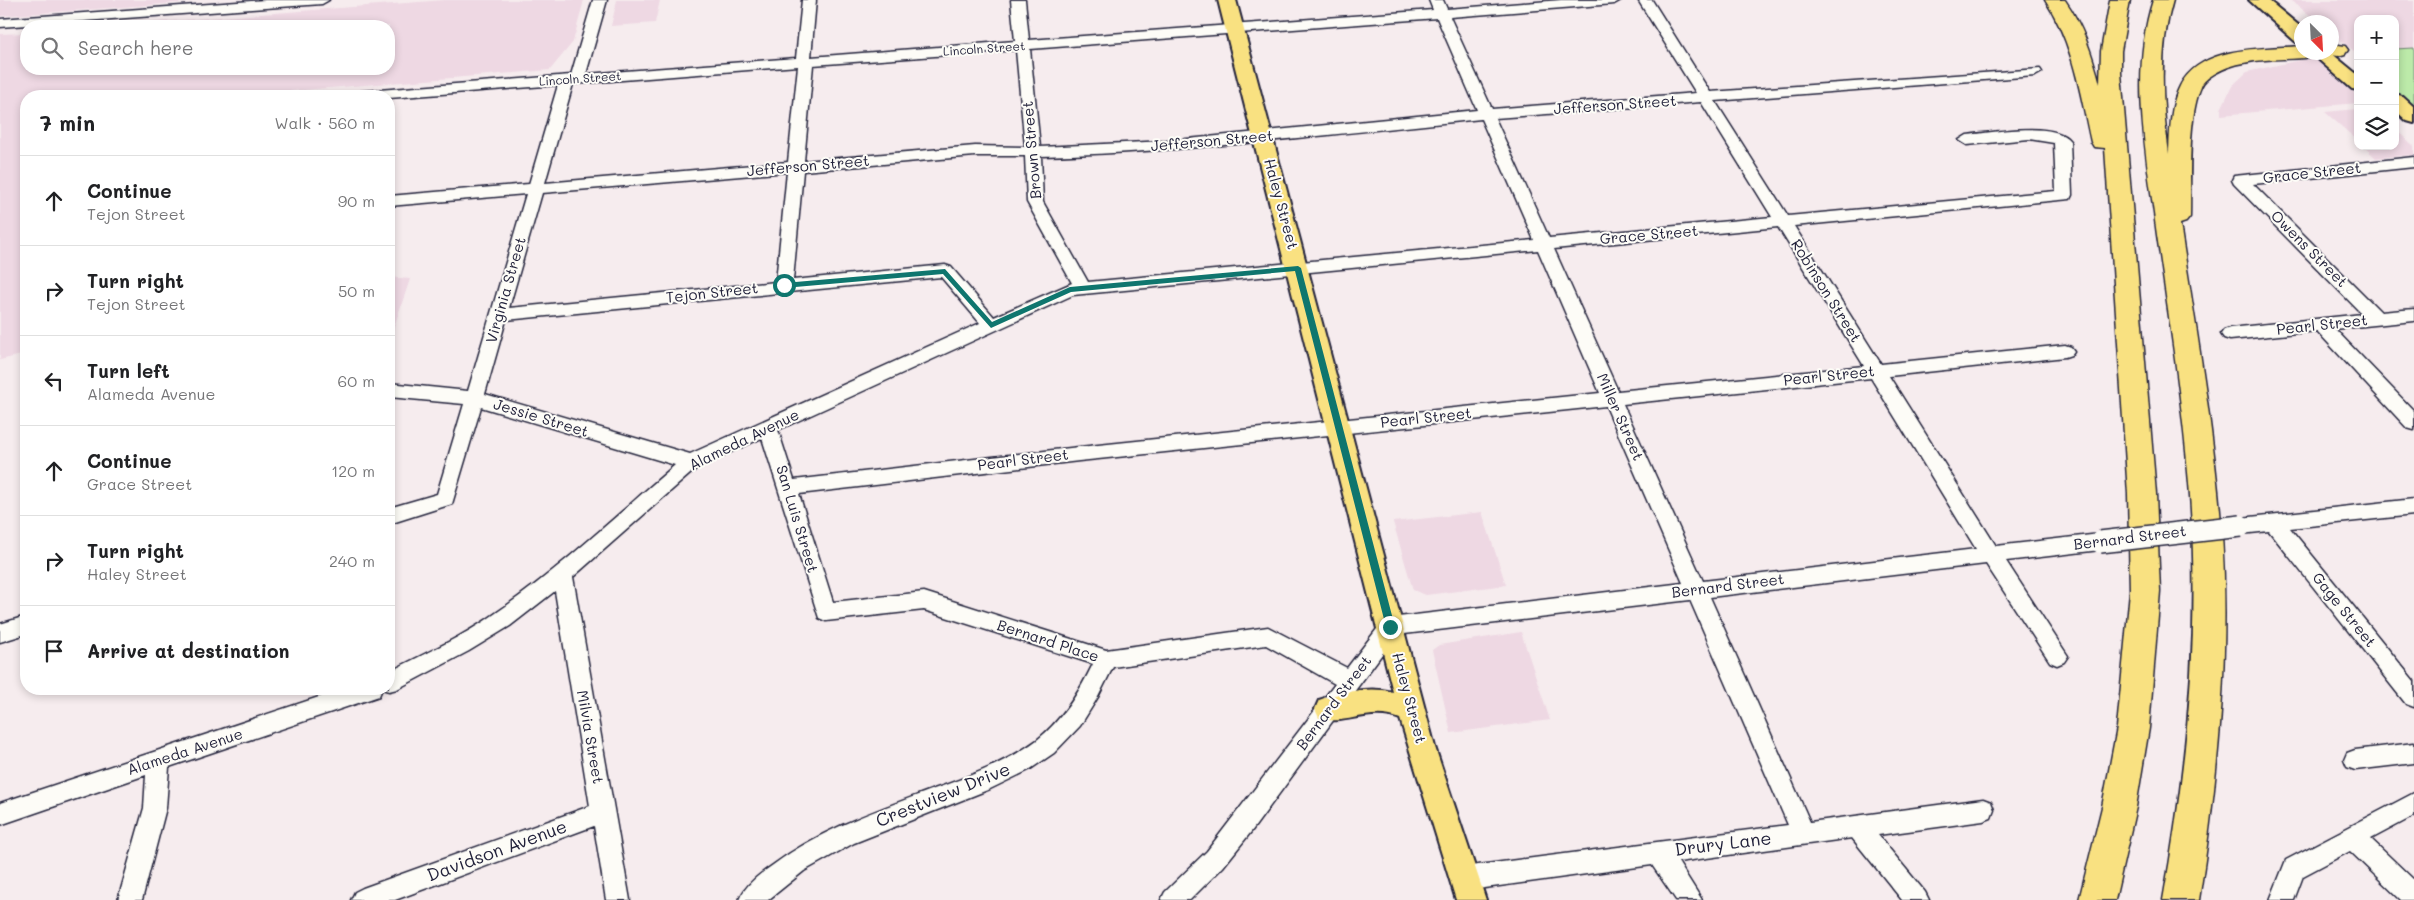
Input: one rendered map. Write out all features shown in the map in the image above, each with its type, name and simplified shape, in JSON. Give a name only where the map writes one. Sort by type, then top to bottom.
[{"type":"highway","points":[[2055,0],[2073,32],[2082,58],[2120,221]]},
{"type":"highway","points":[[2097,900],[2119,808],[2133,728],[2144,591],[2142,494],[2110,73],[2111,50],[2120,0]]},
{"type":"highway","points":[[2163,0],[2158,14],[2153,54],[2152,104],[2160,178],[2175,271],[2203,483],[2209,592],[2208,671],[2202,754],[2191,844],[2181,900]]},
{"type":"highway","points":[[2175,271],[2185,99],[2193,80],[2210,67],[2238,59],[2294,53]]},
{"type":"main road","name":"Haley Street","points":[[1227,0],[1412,712],[1467,889]]},
{"type":"main road","points":[[2258,0],[2294,31]]},
{"type":"main road","points":[[2280,0],[2298,15]]},
{"type":"main road","points":[[2339,55],[2354,64]]},
{"type":"main road","points":[[2339,60],[2354,80]]},
{"type":"main road","points":[[2399,103],[2414,116]]},
{"type":"main road","points":[[2399,119],[2414,132]]},
{"type":"main road","points":[[1329,709],[1378,700],[1396,704],[1412,712]]},
{"type":"street","points":[[31,20],[185,5],[322,0]]},
{"type":"street","name":"Virginia Street","points":[[395,514],[445,499],[535,189],[600,0]]},
{"type":"street","points":[[784,285],[796,168],[809,0]]},
{"type":"street","name":"Brown Street","points":[[1018,0],[1033,153],[1035,202],[1083,288]]},
{"type":"street","name":"Lincoln Street","points":[[395,93],[1235,29],[1439,7],[1614,0]]},
{"type":"street","name":"Robinson Street","points":[[1645,0],[1991,555],[2057,656]]},
{"type":"street","name":"Miller Street","points":[[1439,7],[1804,834]]},
{"type":"street","points":[[0,23],[20,21]]},
{"type":"street","name":"Jefferson Street","points":[[395,201],[796,168],[975,151],[1033,153],[1263,137],[1486,114],[2035,72]]},
{"type":"street","name":"Grace Street","points":[[1083,288],[2064,195],[2062,141],[2058,138],[2041,134],[1967,140]]},
{"type":"street","name":"Grace Street","points":[[2240,180],[2414,162]]},
{"type":"street","name":"Owens Street","points":[[2240,180],[2377,319]]},
{"type":"street","name":"Tejon Street","points":[[498,314],[945,271],[991,325]]},
{"type":"street","name":"Alameda Avenue","points":[[395,679],[470,640],[503,620],[562,574],[691,462],[1070,289],[1083,288]]},
{"type":"street","name":"Pearl Street","points":[[2230,334],[2414,315]]},
{"type":"street","points":[[2321,325],[2414,423]]},
{"type":"street","name":"Pearl Street","points":[[787,488],[1079,454],[2065,351]]},
{"type":"street","name":"Jessie Street","points":[[395,391],[474,398],[691,462]]},
{"type":"street","name":"San Luis Street","points":[[768,427],[826,612]]},
{"type":"street","name":"Bernard Street","points":[[1173,900],[1215,859],[1390,627],[2100,542],[2414,507]]},
{"type":"street","name":"Gage Street","points":[[2273,522],[2414,697]]},
{"type":"street","name":"Milvia Street","points":[[562,574],[618,900]]},
{"type":"street","name":"Bernard Place","points":[[826,612],[924,601],[1106,659],[1268,636],[1350,682]]},
{"type":"street","points":[[0,633],[20,627]]},
{"type":"street","name":"Crestview Drive","points":[[751,900],[794,864],[839,837],[991,778],[1015,767],[1039,752],[1074,718],[1088,697],[1106,659]]},
{"type":"street","name":"Alameda Avenue","points":[[0,814],[353,695]]},
{"type":"street","points":[[2355,760],[2414,753]]},
{"type":"street","points":[[130,900],[155,808],[158,760]]},
{"type":"street","points":[[2282,900],[2294,868],[2414,804]]},
{"type":"street","name":"Drury Lane","points":[[1467,889],[1657,852],[1983,810]]},
{"type":"street","name":"Davidson Avenue","points":[[363,900],[603,812]]},
{"type":"street","points":[[1857,827],[1917,900]]},
{"type":"street","points":[[2352,837],[2414,896]]},
{"type":"street","points":[[1657,852],[1690,900]]},
{"type":"shaded area","points":[[0,0],[181,0],[179,3],[0,16]]},
{"type":"shaded area","points":[[445,0],[584,0],[573,42],[550,70],[303,90],[20,90],[20,355],[0,360],[0,34],[20,33],[20,75],[395,75],[395,20],[183,20]]},
{"type":"shaded area","points":[[617,0],[660,0],[655,23],[611,26]]},
{"type":"shaded area","points":[[2291,0],[2414,0],[2414,49],[2399,51],[2399,15],[2354,15],[2354,51],[2339,39],[2339,15],[2309,15]]},
{"type":"shaded area","points":[[2300,60],[2316,60],[2354,93],[2354,103],[2221,115],[2221,109],[2232,86],[2247,72]]},
{"type":"shaded area","points":[[2354,109],[2354,137],[2325,112]]},
{"type":"shaded area","points":[[2399,133],[2414,146],[2414,155],[2376,158],[2367,150],[2399,150]]},
{"type":"shaded area","points":[[395,278],[410,279],[395,324]]},
{"type":"shaded area","points":[[1482,512],[1506,585],[1426,595],[1413,590],[1393,522]]},
{"type":"shaded area","points":[[1521,632],[1550,720],[1451,733],[1432,650],[1439,645]]},
{"type":"green space","points":[[2414,48],[2414,109],[2399,96],[2399,49]]},
{"type":"route","points":[[784,285],[945,271],[991,325],[1070,289],[1298,268],[1390,627]]}]
